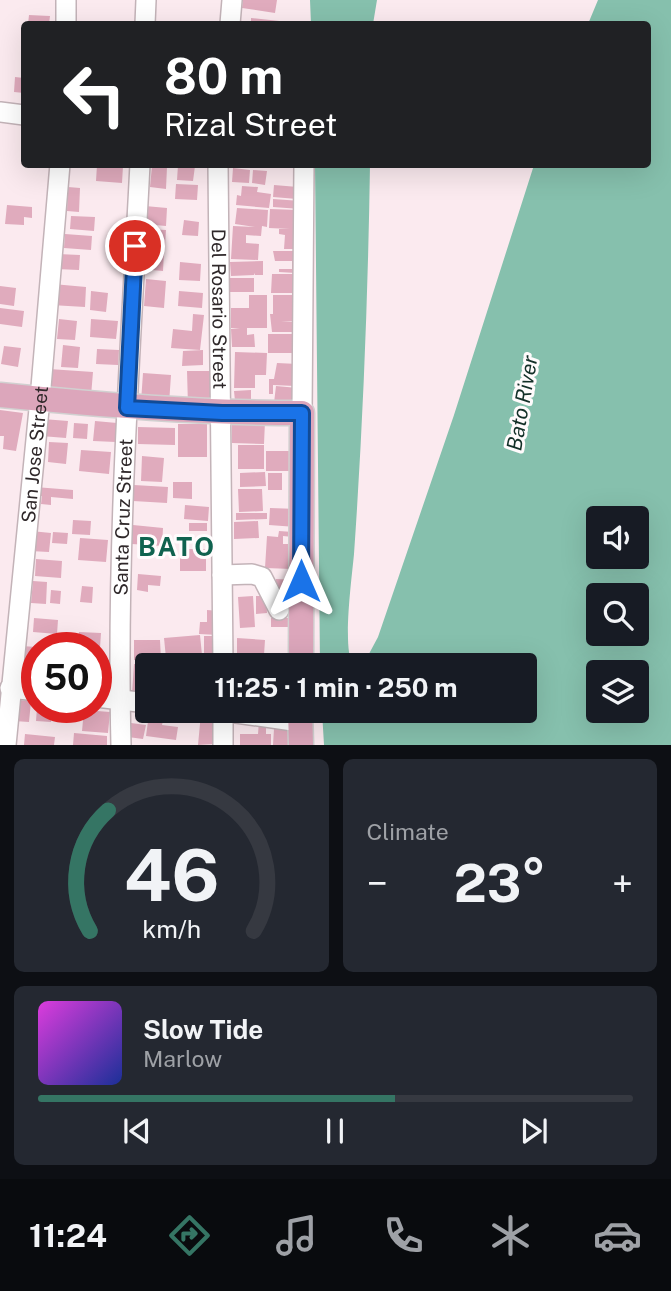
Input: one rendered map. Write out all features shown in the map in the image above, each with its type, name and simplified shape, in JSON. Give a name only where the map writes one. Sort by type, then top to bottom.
[{"type":"main road","points":[[0,396],[127,408],[222,413],[302,413],[301,653]]},
{"type":"street","points":[[66,0],[66,21]]},
{"type":"street","points":[[145,21],[146,0]]},
{"type":"street","points":[[230,21],[232,0]]},
{"type":"street","points":[[0,112],[21,115]]},
{"type":"street","name":"San Jose Street","points":[[6,745],[60,168]]},
{"type":"street","name":"Santa Cruz Street","points":[[121,745],[121,576],[139,168]]},
{"type":"street","name":"Del Rosario Street","points":[[218,168],[223,653]]},
{"type":"street","points":[[302,413],[304,168]]},
{"type":"street","points":[[222,575],[252,574],[262,577],[279,610]]},
{"type":"street","points":[[10,688],[21,689]]},
{"type":"street","points":[[112,699],[135,702]]},
{"type":"street","points":[[223,723],[223,745]]},
{"type":"water","points":[[310,0],[377,0],[374,21],[311,21]]},
{"type":"water","name":"Bato River","points":[[598,0],[671,0],[671,745],[324,745],[323,723],[537,723],[537,653],[369,653],[378,637],[454,415],[533,168],[651,168],[651,21],[589,21]]},
{"type":"water","points":[[315,168],[370,168],[362,409],[349,653],[320,653]]},
{"type":"building","points":[[243,0],[277,0],[275,13],[242,8]]},
{"type":"building","points":[[29,15],[50,16],[49,21],[28,21]]},
{"type":"building","points":[[251,18],[279,21],[251,21]]},
{"type":"building","points":[[15,77],[21,78],[21,93],[14,92]]},
{"type":"building","points":[[97,168],[123,168],[122,183],[96,181]]},
{"type":"building","points":[[152,168],[167,168],[166,189],[150,187]]},
{"type":"building","points":[[178,168],[195,168],[193,181],[177,180]]},
{"type":"building","points":[[233,168],[250,170],[249,183],[232,182]]},
{"type":"building","points":[[253,170],[267,171],[265,185],[252,183]]},
{"type":"building","points":[[176,184],[198,185],[197,200],[175,199]]},
{"type":"building","points":[[274,185],[298,187],[297,199],[273,197]]},
{"type":"building","points":[[242,186],[258,187],[257,192],[271,194],[269,208],[236,205]]},
{"type":"building","points":[[68,187],[80,188],[79,212],[67,211]]},
{"type":"building","points":[[273,199],[301,201],[300,209],[273,207]]},
{"type":"building","points":[[7,205],[32,207],[32,218],[24,217],[24,225],[5,224]]},
{"type":"building","points":[[145,206],[167,208],[166,226],[144,224]]},
{"type":"building","points":[[237,208],[268,210],[267,227],[262,226],[261,236],[246,235],[246,243],[259,244],[258,260],[231,259],[233,226],[255,227],[235,224]]},
{"type":"building","points":[[270,209],[298,210],[296,249],[284,249],[285,235],[279,234],[279,229],[290,229],[269,228]]},
{"type":"building","points":[[71,216],[95,217],[94,231],[70,229]]},
{"type":"building","points":[[184,220],[199,222],[198,236],[182,235]]},
{"type":"building","points":[[146,229],[166,230],[165,246],[145,244]]},
{"type":"building","points":[[65,234],[92,236],[91,250],[64,248]]},
{"type":"building","points":[[107,234],[122,235],[121,250],[106,249]]},
{"type":"building","points":[[143,251],[164,252],[163,271],[141,269]]},
{"type":"building","points":[[273,251],[298,251],[296,273],[279,272],[279,269],[292,269],[292,261],[275,261]]},
{"type":"building","points":[[58,254],[80,255],[79,270],[56,269]]},
{"type":"building","points":[[263,261],[263,275],[254,273],[231,276],[230,262]]},
{"type":"building","points":[[180,262],[201,264],[200,281],[179,280]]},
{"type":"building","points":[[272,274],[298,274],[298,293],[271,293]]},
{"type":"building","points":[[230,278],[254,278],[254,292],[230,292]]},
{"type":"building","points":[[146,279],[166,281],[164,308],[144,306]]},
{"type":"building","points":[[53,284],[86,287],[85,307],[51,305]]},
{"type":"building","points":[[0,286],[16,288],[14,306],[0,304]]},
{"type":"building","points":[[91,291],[108,293],[106,312],[90,310]]},
{"type":"building","points":[[179,291],[203,293],[202,308],[178,306]]},
{"type":"building","points":[[249,295],[267,295],[267,328],[247,328],[247,335],[254,334],[255,347],[232,347],[231,329],[240,329],[231,328],[231,308],[249,308]]},
{"type":"building","points":[[273,295],[299,295],[298,321],[281,321],[298,322],[298,332],[272,332],[270,314],[273,314]]},
{"type":"building","points":[[0,308],[24,311],[22,327],[0,324]]},
{"type":"building","points":[[193,314],[204,315],[200,350],[171,348],[173,329],[192,331]]},
{"type":"building","points":[[59,319],[77,321],[75,340],[57,339]]},
{"type":"building","points":[[91,319],[118,321],[116,339],[90,337]]},
{"type":"building","points":[[268,334],[299,334],[299,353],[268,353]]},
{"type":"building","points":[[63,345],[80,347],[78,368],[61,367]]},
{"type":"building","points":[[4,346],[21,348],[18,367],[1,364]]},
{"type":"building","points":[[97,349],[119,350],[118,365],[96,364]]},
{"type":"building","points":[[203,350],[203,365],[182,366],[183,351]]},
{"type":"building","points":[[235,352],[267,353],[266,375],[255,375],[255,388],[234,388]]},
{"type":"building","points":[[277,363],[298,364],[295,386],[273,385],[273,394],[269,394],[269,379],[274,379]]},
{"type":"building","points":[[49,369],[93,372],[91,396],[47,393]]},
{"type":"building","points":[[187,371],[211,371],[212,405],[188,406]]},
{"type":"building","points":[[143,373],[171,375],[169,404],[141,402]]},
{"type":"building","points":[[276,386],[298,388],[296,405],[274,403]]},
{"type":"building","points":[[251,390],[251,401],[235,401],[234,391]]},
{"type":"building","points":[[0,410],[23,413],[16,451],[3,449]]},
{"type":"building","points":[[43,419],[68,421],[66,438],[41,436]]},
{"type":"building","points":[[95,421],[117,423],[116,442],[93,441]]},
{"type":"building","points":[[232,421],[265,421],[264,444],[232,443]]},
{"type":"building","points":[[74,423],[88,424],[87,439],[73,438]]},
{"type":"building","points":[[178,424],[207,424],[207,457],[178,457]]},
{"type":"building","points":[[138,427],[175,428],[175,445],[138,444]]},
{"type":"building","points":[[49,442],[68,443],[66,464],[48,462]]},
{"type":"building","points":[[238,445],[264,445],[264,469],[238,469]]},
{"type":"building","points":[[81,450],[111,452],[109,474],[79,471]]},
{"type":"building","points":[[266,451],[291,451],[291,471],[266,471]]},
{"type":"building","points":[[142,456],[164,458],[162,482],[141,481]]},
{"type":"building","points":[[265,472],[266,486],[240,487],[240,473]]},
{"type":"building","points":[[268,473],[282,473],[282,490],[268,490]]},
{"type":"building","points":[[173,482],[192,482],[192,499],[173,498]]},
{"type":"building","points":[[134,485],[168,487],[167,503],[133,501]]},
{"type":"building","points":[[35,487],[73,490],[73,499],[51,497],[51,505],[41,504],[42,496],[34,496]]},
{"type":"building","points":[[238,489],[262,489],[263,511],[239,512]]},
{"type":"building","points":[[185,505],[209,507],[208,521],[184,519]]},
{"type":"building","points":[[270,508],[298,509],[296,527],[269,525]]},
{"type":"building","points":[[236,513],[267,513],[267,519],[236,520]]},
{"type":"building","points":[[73,520],[91,521],[90,535],[72,534]]},
{"type":"building","points":[[258,521],[259,538],[234,539],[234,522]]},
{"type":"building","points":[[189,523],[207,523],[207,531],[189,531]]},
{"type":"building","points":[[133,525],[163,528],[162,546],[132,544]]},
{"type":"building","points":[[31,531],[51,533],[49,552],[30,551]]},
{"type":"building","points":[[279,531],[293,532],[293,537],[283,536],[283,544],[293,544],[292,569],[265,568],[267,536],[278,537]]},
{"type":"building","points":[[53,532],[68,533],[67,544],[52,543]]},
{"type":"building","points":[[80,538],[108,540],[106,562],[78,560]]},
{"type":"building","points":[[180,549],[206,549],[206,571],[180,571]]},
{"type":"building","points":[[36,559],[62,561],[61,578],[35,576]]},
{"type":"building","points":[[138,574],[161,576],[160,586],[148,585],[148,592],[137,590]]},
{"type":"building","points":[[276,579],[297,580],[296,594],[275,593]]},
{"type":"building","points":[[33,581],[47,582],[46,604],[31,603]]},
{"type":"building","points":[[82,586],[93,587],[92,603],[80,602]]},
{"type":"building","points":[[51,590],[61,591],[60,604],[50,603]]},
{"type":"building","points":[[253,596],[255,627],[240,628],[238,597]]},
{"type":"building","points":[[256,596],[266,596],[267,613],[256,614]]},
{"type":"building","points":[[207,610],[220,611],[218,635],[199,634],[200,622],[207,622]]},
{"type":"building","points":[[34,618],[58,620],[57,632],[33,632]]},
{"type":"building","points":[[271,618],[296,618],[296,627],[271,627]]},
{"type":"building","points":[[200,635],[202,653],[166,653],[164,638]]},
{"type":"building","points":[[204,636],[219,636],[218,653],[204,653]]},
{"type":"building","points":[[237,638],[265,640],[264,653],[237,653]]},
{"type":"building","points":[[134,640],[160,640],[161,653],[135,653],[134,660]]},
{"type":"building","points":[[134,664],[135,664],[135,694],[132,694]]},
{"type":"building","points":[[16,667],[21,667],[21,685],[15,685]]},
{"type":"building","points":[[16,700],[21,700],[21,721],[14,721]]},
{"type":"building","points":[[83,723],[109,723],[108,733],[82,731]]},
{"type":"building","points":[[131,723],[146,725],[143,739],[128,737]]},
{"type":"building","points":[[148,723],[178,727],[176,740],[146,736]]},
{"type":"building","points":[[200,723],[216,723],[215,744],[198,745]]},
{"type":"building","points":[[259,723],[266,723],[266,734],[271,734],[271,745],[240,745],[240,734],[258,734]]},
{"type":"building","points":[[274,729],[291,730],[291,745],[273,745]]},
{"type":"building","points":[[74,733],[107,736],[107,745],[73,745]]},
{"type":"building","points":[[25,734],[55,737],[54,745],[24,745]]},
{"type":"district","name":"BATO","points":[[177,546]]},
{"type":"route","points":[[135,246],[127,408],[222,413],[302,413],[301,581]]}]
